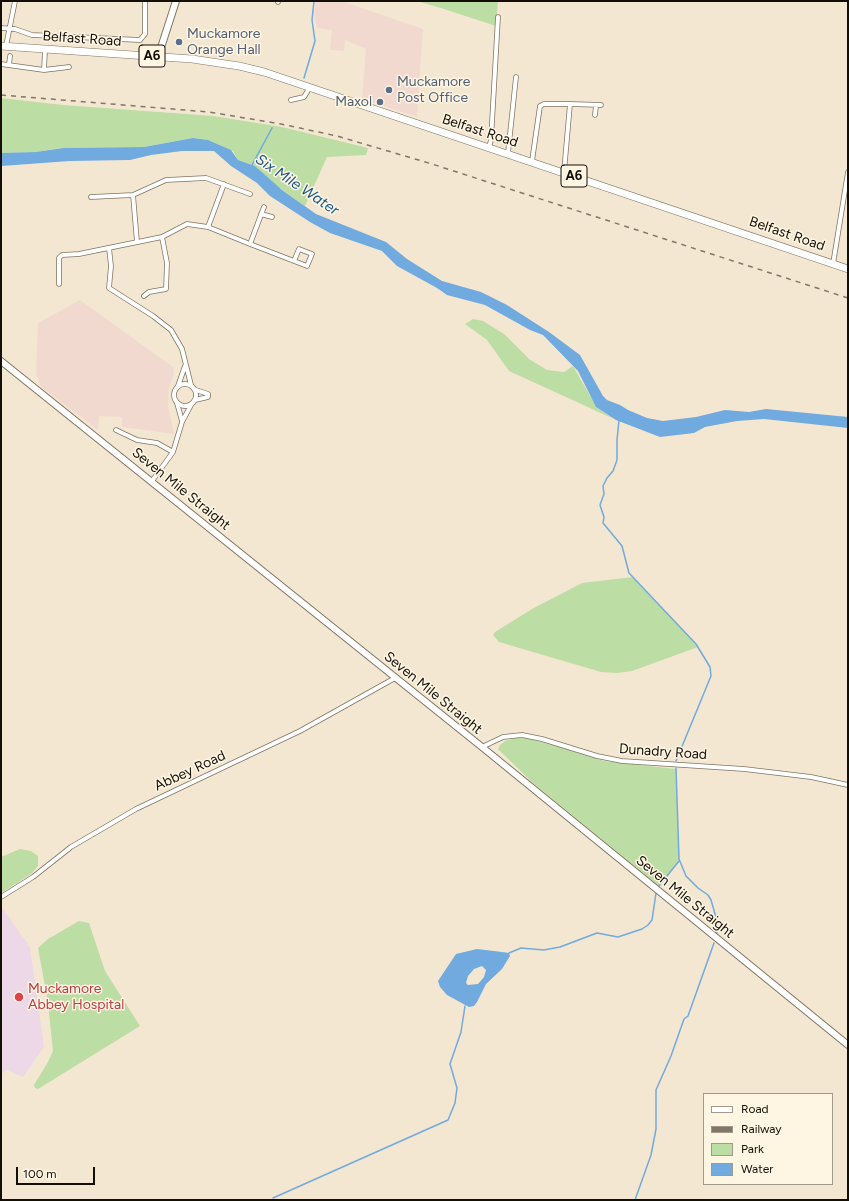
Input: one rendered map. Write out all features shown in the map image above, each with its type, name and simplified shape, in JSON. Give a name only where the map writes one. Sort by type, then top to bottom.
[{"type":"main road","points":[[158,57],[176,1]]},
{"type":"main road","name":"Belfast Road","points":[[3,46],[158,57],[239,66],[310,86],[848,269]]},
{"type":"main road","name":"Seven Mile Straight","points":[[1,362],[152,481],[482,747],[848,1045]]},
{"type":"street","points":[[3,46],[10,28],[16,1]]},
{"type":"street","points":[[1,28],[10,28],[32,35],[140,40],[145,35],[145,1]]},
{"type":"street","points":[[490,147],[498,17]]},
{"type":"street","points":[[44,70],[45,50]]},
{"type":"street","points":[[9,65],[10,56]]},
{"type":"street","points":[[1,64],[44,70],[54,70],[60,65],[69,67]]},
{"type":"street","points":[[508,153],[516,77]]},
{"type":"street","points":[[291,100],[304,97],[310,86]]},
{"type":"street","points":[[532,161],[540,106],[544,104],[601,105]]},
{"type":"street","points":[[564,172],[570,104]]},
{"type":"street","points":[[595,115],[596,105]]},
{"type":"street","points":[[832,264],[848,172]]},
{"type":"street","points":[[91,197],[133,195],[161,182],[173,179],[208,178],[250,194]]},
{"type":"street","points":[[208,227],[224,184]]},
{"type":"street","points":[[133,195],[137,242]]},
{"type":"street","points":[[250,244],[264,207]]},
{"type":"street","points":[[262,214],[272,217]]},
{"type":"street","points":[[59,284],[61,255],[109,248],[162,237],[185,224],[196,224],[208,227],[250,244],[294,261],[307,266],[312,254],[299,249],[294,261]]},
{"type":"street","points":[[144,296],[148,292],[166,290],[167,263],[162,237]]},
{"type":"street","points":[[109,248],[111,262],[109,288],[169,328],[181,346],[191,385],[196,390],[208,394],[208,397],[196,400],[191,405],[182,422],[173,452],[152,481]]},
{"type":"street","points":[[182,422],[174,396],[183,375],[185,362]]},
{"type":"street","points":[[178,387],[184,384],[191,385]]},
{"type":"street","points":[[196,390],[196,400]]},
{"type":"street","points":[[177,402],[183,406],[191,405]]},
{"type":"street","points":[[116,430],[139,441],[157,443],[173,452]]},
{"type":"street","name":"Abbey Road","points":[[1,897],[33,877],[71,847],[136,809],[300,731],[396,678]]},
{"type":"street","name":"Dunadry Road","points":[[482,747],[502,737],[522,735],[542,739],[596,756],[622,762],[744,769],[811,777],[848,785]]},
{"type":"shaded area","points":[[316,1],[341,1],[423,29],[417,117],[362,99],[366,49],[345,40],[344,51],[330,50],[332,30],[317,28],[314,15]]},
{"type":"shaded area","points":[[80,300],[173,367],[174,374],[169,388],[168,406],[174,434],[122,427],[122,417],[99,416],[98,430],[41,387],[36,373],[38,323]]},
{"type":"shaded area","name":"Muckamore Abbey Hospital","points":[[1,906],[30,947],[44,1047],[23,1077],[7,1070],[1,1074]]},
{"type":"green space","points":[[417,1],[498,1],[496,26],[444,9]]},
{"type":"green space","points":[[1,98],[63,105],[213,116],[282,127],[368,148],[366,155],[327,157],[305,206],[274,184],[255,166],[238,160],[233,151],[208,140],[193,138],[144,147],[61,148],[36,152],[1,153]]},
{"type":"green space","points":[[473,319],[483,321],[504,334],[529,359],[547,370],[564,372],[573,366],[597,408],[614,419],[509,371],[487,340],[465,324]]},
{"type":"green space","points":[[633,577],[698,647],[632,671],[617,673],[601,672],[499,642],[493,635],[495,632],[532,609],[582,583]]},
{"type":"green space","points":[[520,737],[570,750],[604,761],[676,769],[679,860],[659,886],[533,783],[498,749],[505,741]]},
{"type":"green space","points":[[20,849],[31,851],[38,856],[38,866],[31,874],[1,893],[1,857]]},
{"type":"green space","points":[[79,921],[89,923],[105,971],[140,1026],[38,1089],[35,1088],[34,1085],[53,1051],[48,1003],[38,948],[48,939]]},
{"type":"water","points":[[193,138],[208,140],[231,150],[238,160],[255,166],[282,190],[316,214],[386,242],[407,259],[442,281],[481,292],[507,305],[549,332],[580,355],[603,396],[607,400],[628,410],[647,418],[663,421],[696,417],[725,410],[749,412],[766,409],[848,417],[848,428],[764,419],[737,421],[705,427],[694,433],[660,437],[616,420],[596,407],[578,371],[543,335],[530,330],[485,305],[447,295],[397,266],[382,251],[330,233],[310,222],[270,196],[257,183],[231,166],[214,151],[182,151],[151,155],[130,160],[70,161],[1,166],[1,153],[36,152],[63,148],[144,147]]},
{"type":"water","points":[[477,949],[509,953],[510,956],[502,969],[486,984],[474,1006],[469,1007],[447,995],[440,987],[438,981],[456,954]],"holes":[[[482,966],[486,970],[484,977],[478,984],[468,985],[466,983],[468,976],[474,969]]]},
{"type":"waterway","points":[[304,78],[315,41],[312,20],[314,1]]},
{"type":"waterway","name":"Six Mile Water","points":[[252,165],[272,128]]},
{"type":"waterway","points":[[619,420],[617,460],[613,471],[603,486],[604,494],[600,505],[604,517],[603,523],[622,546],[629,573],[696,644],[710,667],[711,676],[676,761]]},
{"type":"waterway","points":[[676,768],[679,859],[686,876],[698,888],[708,895],[711,900],[717,921],[717,933]]},
{"type":"waterway","points":[[659,886],[679,861]]},
{"type":"waterway","points":[[509,953],[521,948],[544,950],[560,947],[597,933],[618,937],[642,929],[652,920],[656,893]]},
{"type":"waterway","points":[[635,1200],[651,1155],[656,1129],[656,1090],[671,1056],[684,1019],[688,1016],[714,943]]},
{"type":"waterway","points":[[273,1198],[448,1120],[455,1103],[457,1088],[450,1064],[461,1032],[465,1006]]},
{"type":"railway","points":[[1,95],[209,112],[281,124],[337,136],[432,164],[848,298]]},
{"type":"place","name":"Muckamore Orange Hall","points":[[179,42]]},
{"type":"place","name":"Muckamore Post Office","points":[[389,90]]},
{"type":"place","name":"Maxol","points":[[380,102]]},
{"type":"place","name":"Muckamore Abbey Hospital","points":[[19,997]]}]
